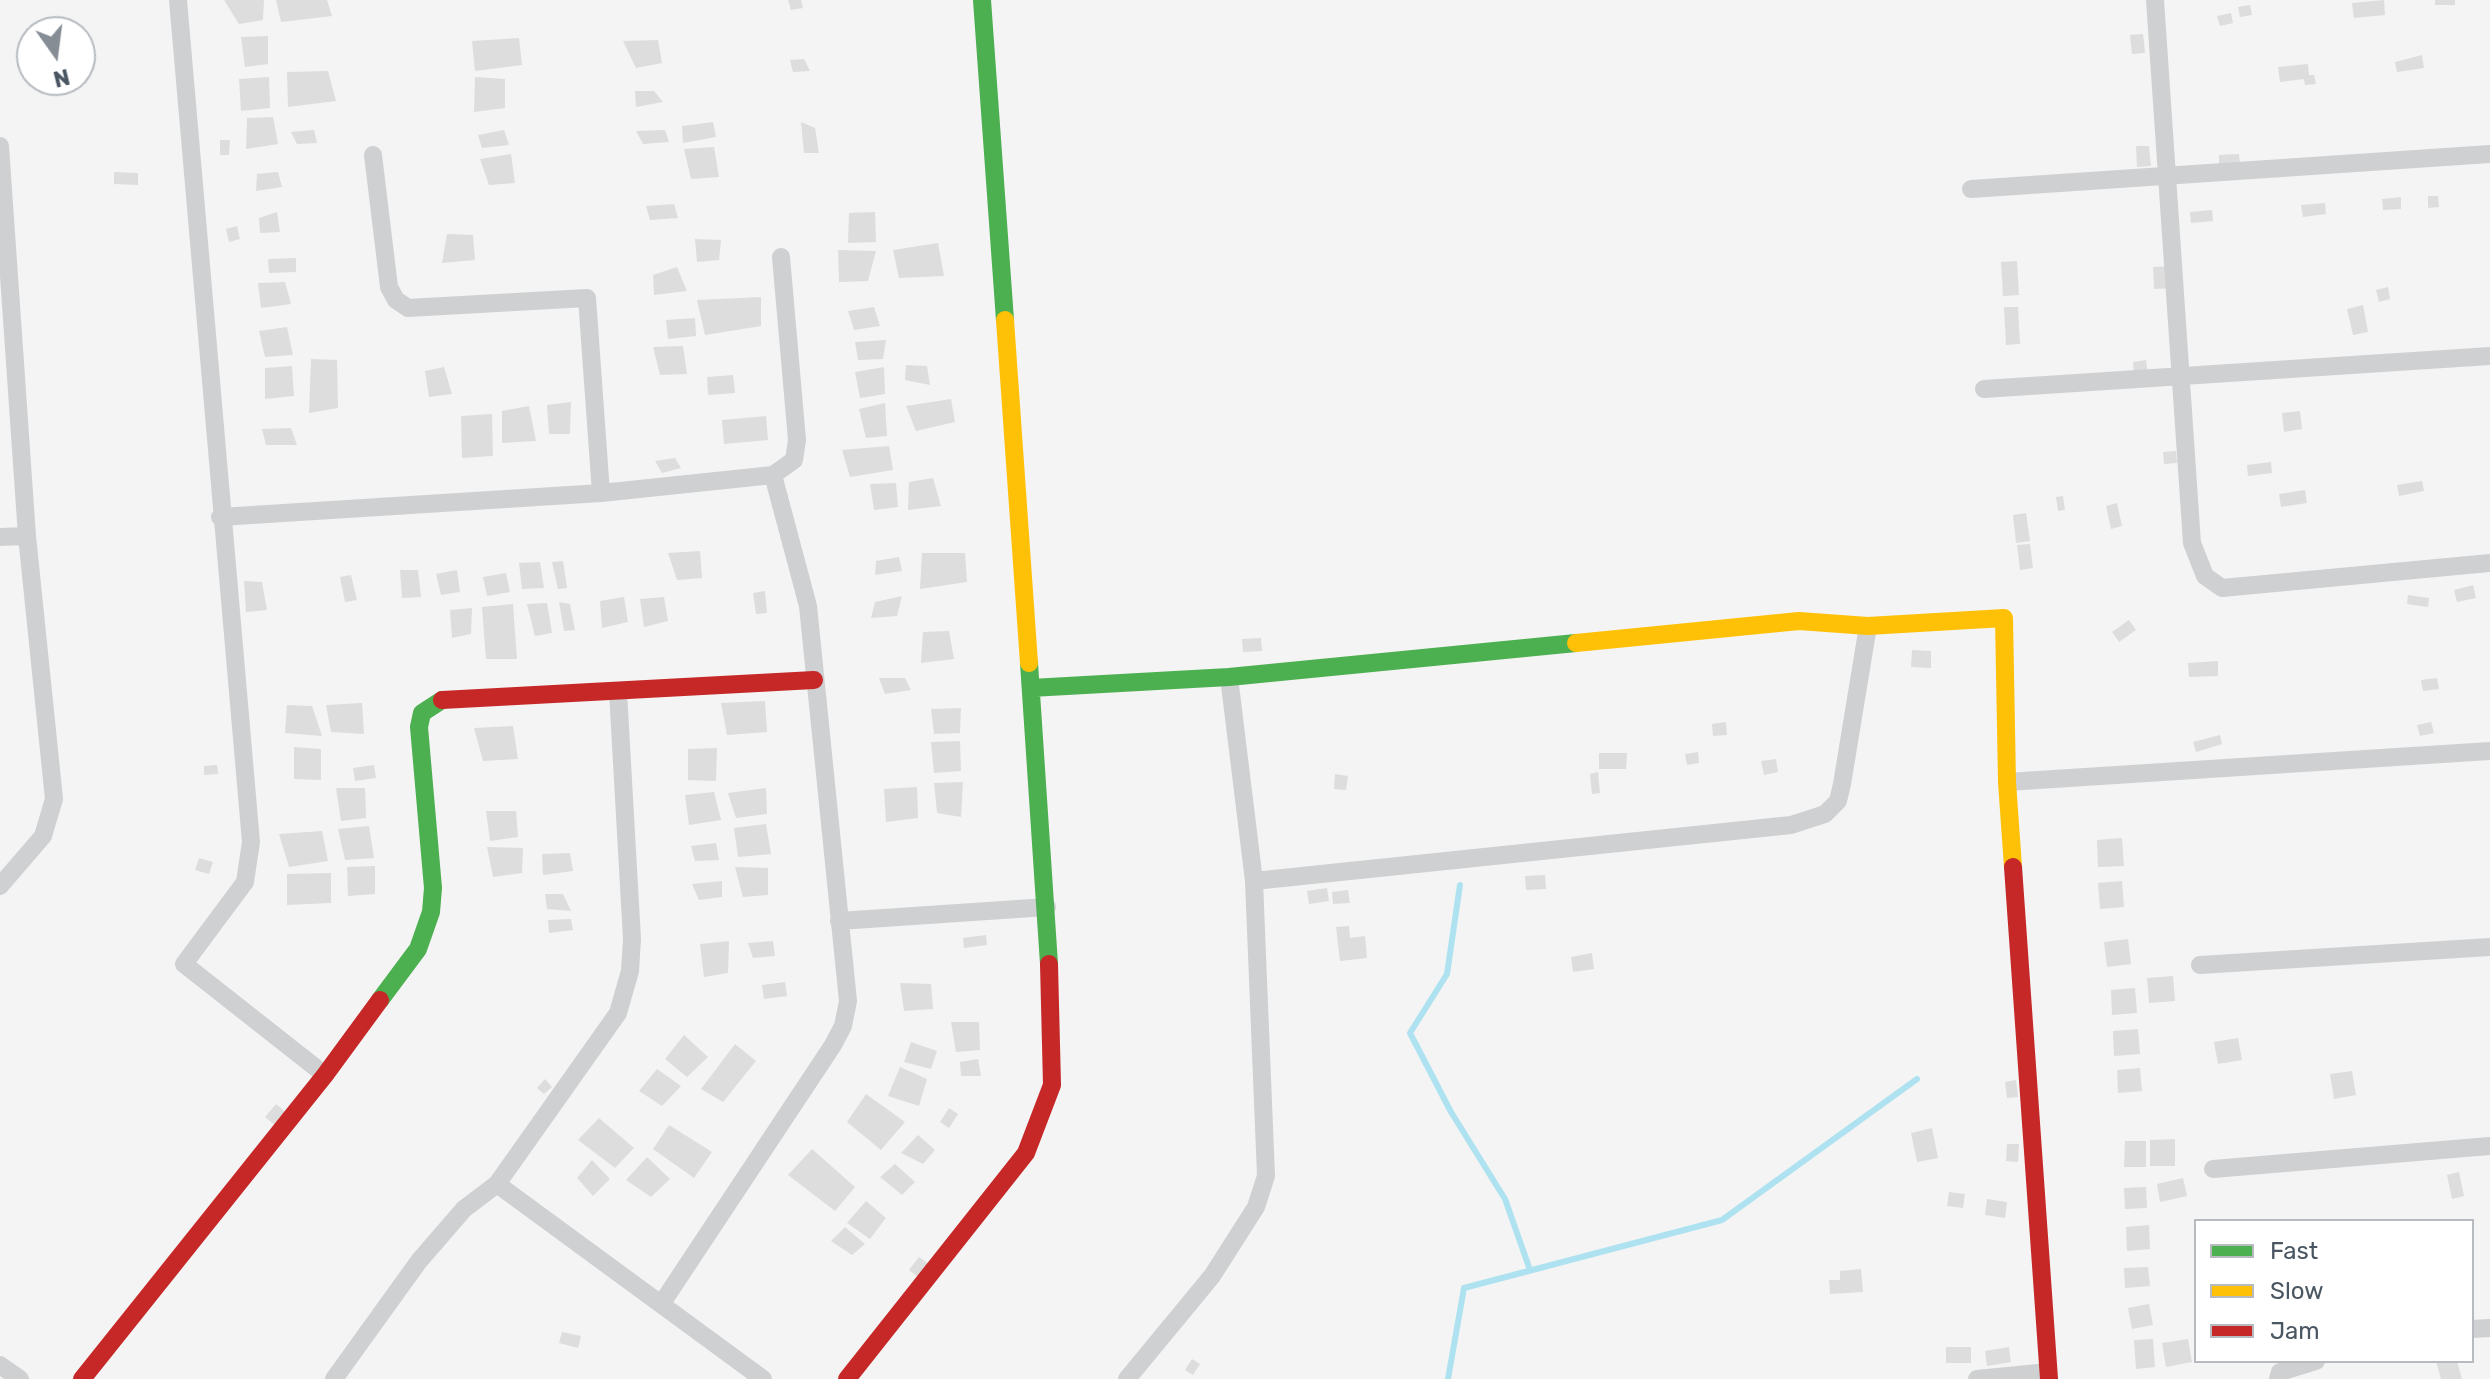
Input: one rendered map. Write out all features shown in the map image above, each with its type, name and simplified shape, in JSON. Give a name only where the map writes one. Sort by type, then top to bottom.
[{"type":"street","points":[[178,0],[251,860],[245,882],[184,964],[325,1075]]},
{"type":"street","points":[[847,1379],[1026,1153],[1052,1085],[1047,907],[982,0]]},
{"type":"street","points":[[2155,0],[2184,379],[2192,543],[2205,576],[2212,584],[2222,588],[2490,563]]},
{"type":"street","points":[[0,146],[27,536],[54,799],[43,836],[0,886]]},
{"type":"street","points":[[1971,189],[2490,154]]},
{"type":"street","points":[[373,155],[389,287],[396,300],[408,308],[587,298],[601,493]]},
{"type":"street","points":[[220,517],[601,493],[773,475],[794,460],[797,440],[781,257]]},
{"type":"street","points":[[1984,389],[2184,379],[2490,356]]},
{"type":"street","points":[[662,1303],[843,1026],[848,1001],[808,606],[773,475]]},
{"type":"street","points":[[0,537],[27,536]]},
{"type":"street","points":[[1031,688],[1229,677],[1799,621],[1868,626],[2004,618],[2007,782],[2049,1375],[1977,1379]]},
{"type":"street","points":[[1254,881],[1791,825],[1825,814],[1838,801],[1842,784],[1868,626]]},
{"type":"street","points":[[1127,1379],[1212,1276],[1256,1207],[1266,1176],[1254,881],[1229,677]]},
{"type":"street","points":[[82,1379],[325,1075],[418,949],[431,912],[433,888],[419,727],[422,713],[432,704],[448,698],[814,680]]},
{"type":"street","points":[[334,1379],[419,1261],[464,1209],[497,1184],[618,1013],[630,971],[632,939],[618,692]]},
{"type":"street","points":[[2007,782],[2490,751]]},
{"type":"street","points":[[839,921],[1047,907]]},
{"type":"street","points":[[2200,965],[2490,947]]},
{"type":"street","points":[[2213,1169],[2490,1146]]},
{"type":"street","points":[[497,1184],[763,1379]]},
{"type":"street","points":[[2278,1379],[2280,1372],[2309,1363]]},
{"type":"street","points":[[0,1365],[20,1379]]},
{"type":"building","points":[[224,0],[264,0],[263,20],[239,24]]},
{"type":"building","points":[[276,0],[327,0],[332,16],[281,22]]},
{"type":"building","points":[[788,0],[801,0],[803,8],[791,10]]},
{"type":"building","points":[[2384,0],[2385,15],[2354,18],[2352,3]]},
{"type":"building","points":[[2435,0],[2455,0],[2455,5],[2435,5]]},
{"type":"building","points":[[2250,5],[2252,15],[2240,17],[2238,7]]},
{"type":"building","points":[[2231,13],[2233,23],[2220,26],[2217,16]]},
{"type":"building","points":[[2143,34],[2145,53],[2132,54],[2130,35]]},
{"type":"building","points":[[268,36],[268,64],[245,67],[241,37]]},
{"type":"building","points":[[519,38],[522,65],[475,71],[472,41]]},
{"type":"building","points":[[658,40],[662,63],[636,68],[623,41]]},
{"type":"building","points":[[2422,55],[2424,68],[2397,72],[2395,62]]},
{"type":"building","points":[[804,59],[810,71],[793,72],[790,60]]},
{"type":"building","points":[[2308,64],[2309,75],[2314,75],[2316,84],[2305,85],[2304,79],[2280,82],[2278,67]]},
{"type":"building","points":[[328,71],[336,101],[288,107],[287,72]]},
{"type":"building","points":[[269,77],[270,108],[241,111],[239,79]]},
{"type":"building","points":[[475,77],[505,79],[505,108],[474,112]]},
{"type":"building","points":[[635,91],[654,91],[663,102],[636,107]]},
{"type":"building","points":[[273,117],[278,144],[246,149],[247,118]]},
{"type":"building","points":[[713,122],[716,137],[683,143],[682,126]]},
{"type":"building","points":[[801,122],[815,128],[819,153],[804,153]]},
{"type":"building","points":[[314,130],[317,143],[297,144],[291,132]]},
{"type":"building","points":[[504,130],[509,145],[482,148],[478,135]]},
{"type":"building","points":[[665,130],[669,142],[643,144],[636,131]]},
{"type":"building","points":[[220,140],[230,140],[229,155],[220,155]]},
{"type":"building","points":[[2136,146],[2149,146],[2151,166],[2137,167]]},
{"type":"building","points":[[714,147],[719,177],[691,179],[684,149]]},
{"type":"building","points":[[511,154],[515,183],[489,185],[480,159]]},
{"type":"building","points":[[2239,154],[2240,164],[2219,165],[2219,155]]},
{"type":"building","points":[[114,172],[138,173],[138,185],[114,184]]},
{"type":"building","points":[[278,172],[282,187],[256,191],[257,174]]},
{"type":"building","points":[[2428,196],[2438,196],[2439,207],[2428,208]]},
{"type":"building","points":[[2401,197],[2401,209],[2383,210],[2382,199]]},
{"type":"building","points":[[2325,203],[2326,214],[2303,217],[2301,205]]},
{"type":"building","points":[[674,204],[678,218],[650,220],[646,206]]},
{"type":"building","points":[[2212,210],[2213,221],[2191,223],[2190,212]]},
{"type":"building","points":[[277,212],[280,232],[260,233],[259,218]]},
{"type":"building","points":[[875,212],[876,242],[848,243],[849,213]]},
{"type":"building","points":[[237,226],[240,239],[229,242],[226,229]]},
{"type":"building","points":[[447,234],[473,235],[475,260],[442,263]]},
{"type":"building","points":[[695,239],[721,240],[719,260],[697,262]]},
{"type":"building","points":[[938,243],[944,276],[899,278],[893,250]]},
{"type":"building","points":[[838,250],[876,251],[868,281],[839,282]]},
{"type":"building","points":[[296,258],[296,272],[269,273],[268,259]]},
{"type":"building","points":[[2017,261],[2019,295],[2003,296],[2001,262]]},
{"type":"building","points":[[2173,266],[2174,288],[2154,289],[2153,267]]},
{"type":"building","points":[[677,267],[687,291],[654,295],[653,275]]},
{"type":"building","points":[[285,282],[291,304],[261,308],[258,283]]},
{"type":"building","points":[[2388,287],[2390,299],[2379,302],[2376,290]]},
{"type":"building","points":[[761,297],[761,326],[705,335],[697,300]]},
{"type":"building","points":[[2363,305],[2368,332],[2353,335],[2347,309]]},
{"type":"building","points":[[874,307],[880,326],[854,330],[848,311]]},
{"type":"building","points":[[2004,307],[2018,307],[2020,344],[2006,345]]},
{"type":"building","points":[[695,318],[696,336],[668,339],[666,320]]},
{"type":"building","points":[[287,327],[293,355],[265,357],[259,331]]},
{"type":"building","points":[[886,340],[883,359],[858,360],[855,342]]},
{"type":"building","points":[[683,346],[687,374],[660,375],[653,347]]},
{"type":"building","points":[[311,359],[337,360],[338,408],[309,413]]},
{"type":"building","points":[[2146,360],[2148,375],[2134,376],[2133,362]]},
{"type":"building","points":[[906,365],[927,366],[930,385],[905,380]]},
{"type":"building","points":[[292,366],[294,396],[265,399],[265,368]]},
{"type":"building","points":[[444,367],[452,394],[429,397],[425,371]]},
{"type":"building","points":[[884,367],[885,394],[860,398],[855,372]]},
{"type":"building","points":[[733,375],[735,393],[708,395],[707,377]]},
{"type":"building","points":[[951,399],[955,422],[916,431],[906,406]]},
{"type":"building","points":[[571,402],[570,434],[549,434],[547,405]]},
{"type":"building","points":[[885,403],[887,436],[866,438],[859,409]]},
{"type":"building","points":[[529,406],[536,441],[502,443],[502,411]]},
{"type":"building","points":[[2300,411],[2302,429],[2284,432],[2282,413]]},
{"type":"building","points":[[492,414],[493,456],[462,458],[461,416]]},
{"type":"building","points":[[766,416],[768,440],[724,444],[722,420]]},
{"type":"building","points":[[291,428],[297,445],[266,445],[262,429]]},
{"type":"building","points":[[889,446],[893,470],[850,477],[842,450]]},
{"type":"building","points":[[2176,451],[2177,463],[2164,464],[2163,452]]},
{"type":"building","points":[[675,458],[681,468],[662,473],[655,461]]},
{"type":"building","points":[[2271,462],[2272,473],[2248,476],[2247,465]]},
{"type":"building","points":[[933,478],[941,506],[908,510],[909,482]]},
{"type":"building","points":[[2422,481],[2424,491],[2399,496],[2397,485]]},
{"type":"building","points":[[896,483],[898,507],[874,510],[870,484]]},
{"type":"building","points":[[2305,490],[2307,503],[2281,507],[2279,494]]},
{"type":"building","points":[[2063,496],[2065,510],[2058,511],[2056,497]]},
{"type":"building","points":[[2117,503],[2122,526],[2111,529],[2106,506]]},
{"type":"building","points":[[2026,513],[2030,541],[2016,543],[2013,515]]},
{"type":"building","points":[[2030,544],[2033,568],[2020,570],[2017,545]]},
{"type":"building","points":[[700,551],[702,578],[677,580],[668,553]]},
{"type":"building","points":[[922,553],[965,553],[967,582],[920,589]]},
{"type":"building","points":[[899,557],[902,571],[875,575],[876,561]]},
{"type":"building","points":[[563,561],[567,588],[558,589],[552,562]]},
{"type":"building","points":[[540,562],[544,588],[522,589],[519,563]]},
{"type":"building","points":[[400,570],[418,570],[421,597],[402,598]]},
{"type":"building","points":[[457,570],[460,592],[441,595],[436,574]]},
{"type":"building","points":[[506,573],[510,592],[487,596],[483,577]]},
{"type":"building","points":[[351,575],[357,600],[345,602],[340,577]]},
{"type":"building","points":[[244,581],[262,582],[267,610],[246,612]]},
{"type":"building","points":[[2473,585],[2476,598],[2457,602],[2454,590]]},
{"type":"building","points":[[765,591],[767,613],[756,614],[753,593]]},
{"type":"building","points":[[2408,595],[2429,598],[2428,607],[2407,604]]},
{"type":"building","points":[[902,596],[897,616],[871,618],[875,602]]},
{"type":"building","points":[[624,597],[628,622],[602,628],[600,601]]},
{"type":"building","points":[[664,597],[668,621],[644,627],[640,599]]},
{"type":"building","points":[[559,602],[570,604],[575,630],[564,631]]},
{"type":"building","points":[[547,603],[552,633],[535,636],[527,604]]},
{"type":"building","points":[[513,604],[517,659],[486,659],[482,607]]},
{"type":"building","points":[[472,608],[471,634],[452,638],[450,610]]},
{"type":"building","points":[[2129,620],[2136,630],[2119,642],[2112,632]]},
{"type":"building","points":[[949,631],[954,659],[921,663],[923,632]]},
{"type":"building","points":[[1261,638],[1262,651],[1243,652],[1242,639]]},
{"type":"building","points":[[1912,650],[1931,651],[1931,668],[1911,667]]},
{"type":"building","points":[[2218,661],[2218,676],[2189,677],[2188,663]]},
{"type":"building","points":[[879,678],[905,678],[911,690],[885,694]]},
{"type":"building","points":[[2437,678],[2439,689],[2423,691],[2421,680]]},
{"type":"building","points":[[765,701],[767,732],[727,735],[721,703]]},
{"type":"building","points":[[362,703],[364,734],[331,732],[326,705]]},
{"type":"building","points":[[287,705],[312,706],[322,736],[285,733]]},
{"type":"building","points":[[961,708],[960,733],[934,734],[931,709]]},
{"type":"building","points":[[1726,722],[1727,735],[1713,736],[1712,724]]},
{"type":"building","points":[[2431,722],[2434,733],[2420,736],[2417,725]]},
{"type":"building","points":[[513,726],[518,759],[483,761],[474,728]]},
{"type":"building","points":[[2220,735],[2222,744],[2196,752],[2193,742]]},
{"type":"building","points":[[960,741],[961,771],[934,773],[931,742]]},
{"type":"building","points":[[294,747],[321,749],[321,780],[294,779]]},
{"type":"building","points":[[717,748],[716,781],[688,780],[688,749]]},
{"type":"building","points":[[1698,752],[1699,763],[1687,765],[1685,754]]},
{"type":"building","points":[[1599,753],[1627,753],[1626,769],[1599,769]]},
{"type":"building","points":[[1776,759],[1778,772],[1764,775],[1761,761]]},
{"type":"building","points":[[217,765],[218,774],[204,775],[204,766]]},
{"type":"building","points":[[374,765],[376,778],[355,781],[353,768]]},
{"type":"building","points":[[1598,772],[1600,793],[1592,794],[1590,774]]},
{"type":"building","points":[[1335,774],[1348,776],[1346,790],[1334,789]]},
{"type":"building","points":[[963,782],[961,817],[937,813],[934,783]]},
{"type":"building","points":[[917,787],[918,818],[886,822],[884,789]]},
{"type":"building","points":[[336,788],[365,788],[366,818],[341,821]]},
{"type":"building","points":[[766,788],[767,814],[736,818],[728,793]]},
{"type":"building","points":[[714,792],[721,820],[689,825],[685,795]]},
{"type":"building","points":[[486,811],[516,811],[518,837],[490,841]]},
{"type":"building","points":[[766,824],[771,854],[738,857],[734,828]]},
{"type":"building","points":[[369,826],[374,858],[345,860],[338,829]]},
{"type":"building","points":[[322,831],[328,861],[289,867],[279,834]]},
{"type":"building","points":[[2122,838],[2124,866],[2098,867],[2097,840]]},
{"type":"building","points":[[716,843],[719,860],[695,861],[691,846]]},
{"type":"building","points":[[487,847],[523,848],[522,873],[493,877]]},
{"type":"building","points":[[570,853],[573,871],[543,875],[542,854]]},
{"type":"building","points":[[199,858],[213,862],[209,874],[195,870]]},
{"type":"building","points":[[375,866],[375,894],[348,896],[347,867]]},
{"type":"building","points":[[735,867],[768,868],[768,895],[743,897]]},
{"type":"building","points":[[331,873],[331,903],[287,905],[287,874]]},
{"type":"building","points":[[1545,875],[1546,889],[1526,890],[1525,876]]},
{"type":"building","points":[[722,881],[722,897],[699,900],[692,884]]},
{"type":"building","points":[[2122,881],[2124,907],[2100,909],[2098,883]]},
{"type":"building","points":[[1327,888],[1329,901],[1309,904],[1307,891]]},
{"type":"building","points":[[1348,890],[1350,903],[1333,904],[1332,892]]},
{"type":"building","points":[[545,894],[563,894],[571,911],[547,909]]},
{"type":"building","points":[[571,919],[573,930],[549,933],[548,920]]},
{"type":"building","points":[[1349,926],[1350,938],[1365,936],[1367,958],[1340,961],[1336,927]]},
{"type":"building","points":[[986,935],[987,945],[964,948],[963,938]]},
{"type":"building","points":[[2128,939],[2131,964],[2107,967],[2104,942]]},
{"type":"building","points":[[729,941],[728,973],[704,977],[700,944]]},
{"type":"building","points":[[773,941],[775,956],[753,958],[748,943]]},
{"type":"building","points":[[1592,953],[1594,969],[1573,972],[1571,957]]},
{"type":"building","points":[[2173,976],[2175,1001],[2149,1003],[2147,978]]},
{"type":"building","points":[[785,982],[787,996],[764,999],[762,985]]},
{"type":"building","points":[[900,983],[931,984],[933,1009],[904,1011]]},
{"type":"building","points":[[2135,988],[2137,1013],[2112,1015],[2111,990]]},
{"type":"building","points":[[951,1022],[979,1022],[980,1050],[956,1052]]},
{"type":"building","points":[[2138,1029],[2140,1054],[2114,1056],[2113,1031]]},
{"type":"building","points":[[684,1035],[708,1057],[687,1077],[665,1059]]},
{"type":"building","points":[[2238,1038],[2242,1060],[2218,1064],[2214,1042]]},
{"type":"building","points":[[911,1042],[937,1051],[931,1069],[904,1062]]},
{"type":"building","points":[[735,1044],[756,1061],[723,1102],[701,1089]]},
{"type":"building","points":[[978,1059],[981,1076],[961,1076],[960,1062]]},
{"type":"building","points":[[900,1067],[927,1079],[919,1106],[888,1096]]},
{"type":"building","points":[[2140,1068],[2142,1091],[2118,1093],[2117,1070]]},
{"type":"building","points":[[657,1069],[681,1086],[662,1106],[639,1091]]},
{"type":"building","points":[[2352,1071],[2356,1095],[2334,1099],[2330,1074]]},
{"type":"building","points":[[545,1079],[552,1087],[544,1094],[537,1088]]},
{"type":"building","points":[[2016,1080],[2018,1097],[2007,1098],[2005,1082]]},
{"type":"building","points":[[866,1094],[905,1122],[881,1150],[847,1122]]},
{"type":"building","points":[[276,1104],[287,1113],[276,1126],[265,1117]]},
{"type":"building","points":[[949,1108],[958,1114],[949,1128],[940,1122]]},
{"type":"building","points":[[599,1118],[634,1148],[615,1168],[578,1140]]},
{"type":"building","points":[[669,1125],[712,1152],[694,1178],[653,1149]]},
{"type":"building","points":[[1932,1128],[1938,1158],[1917,1162],[1911,1133]]},
{"type":"building","points":[[918,1135],[935,1150],[923,1164],[901,1153]]},
{"type":"building","points":[[2175,1139],[2175,1166],[2150,1166],[2150,1140]]},
{"type":"building","points":[[2125,1141],[2146,1141],[2146,1167],[2124,1167]]},
{"type":"building","points":[[2007,1144],[2019,1144],[2018,1162],[2006,1161]]},
{"type":"building","points":[[812,1149],[855,1187],[835,1211],[788,1175]]},
{"type":"building","points":[[647,1157],[670,1179],[651,1197],[626,1180]]},
{"type":"building","points":[[592,1160],[610,1179],[593,1196],[577,1178]]},
{"type":"building","points":[[895,1164],[915,1182],[902,1195],[880,1177]]},
{"type":"building","points":[[2459,1172],[2464,1196],[2452,1199],[2447,1175]]},
{"type":"building","points":[[2183,1178],[2187,1196],[2160,1202],[2157,1184]]},
{"type":"building","points":[[2146,1187],[2147,1208],[2125,1209],[2124,1188]]},
{"type":"building","points":[[1949,1192],[1965,1194],[1963,1208],[1947,1206]]},
{"type":"building","points":[[1987,1199],[2007,1202],[2005,1218],[1985,1215]]},
{"type":"building","points":[[866,1201],[886,1218],[870,1239],[847,1223]]},
{"type":"building","points":[[2149,1225],[2150,1249],[2127,1251],[2126,1227]]},
{"type":"building","points":[[845,1227],[865,1244],[852,1255],[831,1241]]},
{"type":"building","points":[[919,1257],[929,1264],[918,1277],[909,1270]]},
{"type":"building","points":[[2148,1267],[2150,1286],[2125,1288],[2124,1268]]},
{"type":"building","points":[[1861,1269],[1863,1292],[1830,1294],[1829,1280],[1840,1280],[1840,1271]]},
{"type":"building","points":[[2149,1304],[2153,1325],[2132,1329],[2128,1308]]},
{"type":"building","points":[[562,1332],[581,1336],[578,1348],[559,1343]]},
{"type":"building","points":[[2153,1339],[2155,1367],[2136,1369],[2134,1340]]},
{"type":"building","points":[[2188,1339],[2192,1362],[2166,1367],[2162,1343]]},
{"type":"building","points":[[1946,1347],[1971,1347],[1971,1363],[1946,1363]]},
{"type":"building","points":[[2009,1347],[2011,1362],[1987,1366],[1985,1351]]},
{"type":"building","points":[[1192,1359],[1200,1364],[1193,1375],[1185,1370]]},
{"type":"building","points":[[2437,1363],[2458,1363],[2462,1379],[2441,1379]]},
{"type":"waterway","points":[[1460,885],[1447,974],[1410,1033],[1451,1112],[1505,1199],[1530,1270]]},
{"type":"waterway","points":[[1448,1379],[1464,1288],[1722,1220],[1917,1079]]},
{"type":"traffic: fast","points":[[982,0],[1005,320]]},
{"type":"traffic: fast","points":[[1031,688],[1229,677],[1576,643]]},
{"type":"traffic: fast","points":[[1029,663],[1049,964]]},
{"type":"traffic: fast","points":[[380,1000],[418,949],[431,912],[433,888],[419,727],[422,713],[442,700]]},
{"type":"traffic: slow","points":[[1005,320],[1029,663]]},
{"type":"traffic: slow","points":[[1576,643],[1799,621],[1868,626],[2004,618],[2007,782],[2013,867]]},
{"type":"traffic: jam","points":[[442,700],[814,680]]},
{"type":"traffic: jam","points":[[2013,867],[2049,1379]]},
{"type":"traffic: jam","points":[[847,1379],[1026,1153],[1052,1085],[1049,964]]},
{"type":"traffic: jam","points":[[82,1379],[325,1075],[380,1000]]}]
